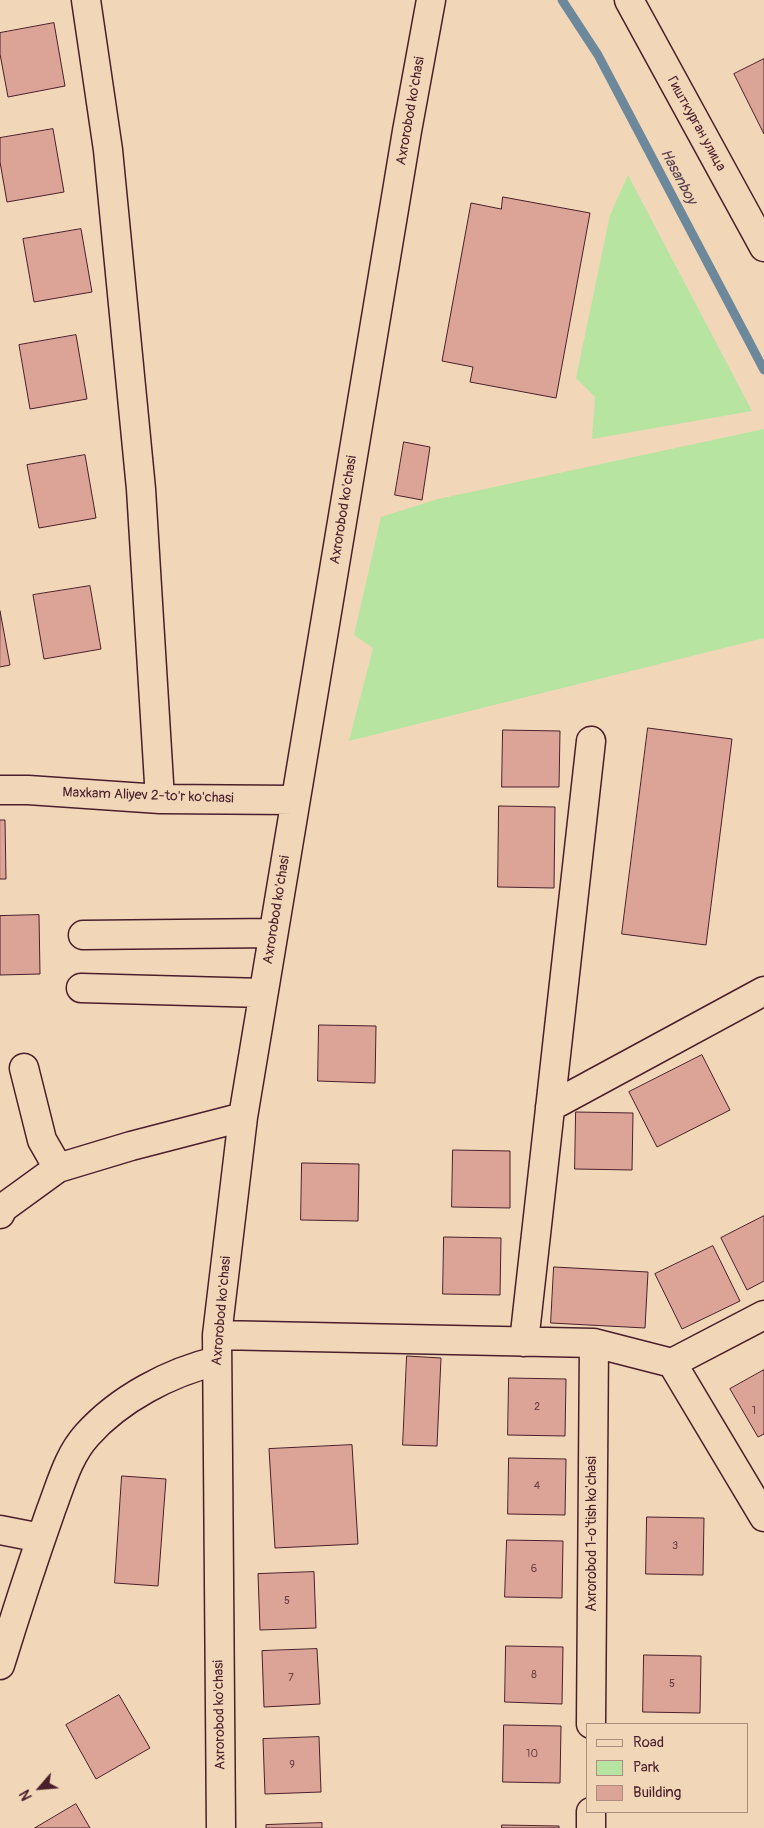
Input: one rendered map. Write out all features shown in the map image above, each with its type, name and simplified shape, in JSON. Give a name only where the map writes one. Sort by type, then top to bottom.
[{"type":"street","points":[[86,0],[108,150],[140,480],[160,799]]},
{"type":"street","name":"Axrorobod ko'chasi","points":[[221,1828],[217,1348],[243,1117],[404,150],[431,0]]},
{"type":"street","name":"Гишткурган улица","points":[[629,0],[764,248]]},
{"type":"street","points":[[524,1342],[591,741]]},
{"type":"street","name":"Maxkam Aliyev 2-to'r ko'chasi","points":[[0,790],[160,799],[295,800]]},
{"type":"street","points":[[83,936],[273,934]]},
{"type":"street","points":[[81,988],[264,993]]},
{"type":"street","points":[[550,1107],[764,991]]},
{"type":"street","points":[[24,1068],[42,1140],[58,1168]]},
{"type":"street","points":[[0,1214],[3,1208],[58,1168],[131,1146],[243,1117]]},
{"type":"street","points":[[0,1664],[41,1538],[70,1459],[86,1436],[106,1417],[135,1396],[190,1367],[217,1348],[524,1342],[594,1344],[672,1363],[764,1315]]},
{"type":"street","name":"Axrorobod 1-o'tish ko'chasi","points":[[591,1723],[594,1344]]},
{"type":"street","points":[[672,1363],[764,1517]]},
{"type":"street","points":[[0,1530],[41,1538]]},
{"type":"street","points":[[591,1813],[591,1828]]},
{"type":"green space","points":[[628,175],[752,411],[592,439],[595,397],[576,378],[610,215]]},
{"type":"green space","points":[[764,429],[764,638],[349,741],[373,648],[354,635],[381,517],[438,499]]},
{"type":"building","points":[[54,23],[65,86],[8,97],[0,54],[0,33]]},
{"type":"building","points":[[764,59],[764,134],[734,74]]},
{"type":"building","points":[[53,129],[64,192],[7,202],[0,162],[0,138]]},
{"type":"building","points":[[503,197],[590,213],[556,398],[470,382],[473,367],[442,361],[471,203],[501,209]]},
{"type":"building","points":[[81,229],[92,292],[34,302],[23,239]]},
{"type":"building","points":[[76,335],[87,399],[30,409],[19,345]]},
{"type":"building","points":[[404,442],[430,447],[422,500],[395,495]]},
{"type":"building","points":[[85,455],[96,518],[39,528],[27,465]]},
{"type":"building","points":[[90,586],[101,649],[44,659],[33,595]]},
{"type":"building","points":[[0,611],[10,665],[0,667]]},
{"type":"building","points":[[648,728],[732,739],[706,945],[622,934]]},
{"type":"building","points":[[503,730],[560,731],[559,787],[502,787]]},
{"type":"building","points":[[499,806],[555,807],[554,888],[498,887]]},
{"type":"building","points":[[0,820],[5,820],[6,879],[0,879]]},
{"type":"building","points":[[39,915],[40,974],[0,975],[0,916]]},
{"type":"building","points":[[319,1025],[376,1026],[375,1083],[318,1081]]},
{"type":"building","points":[[702,1055],[730,1110],[657,1147],[629,1092]]},
{"type":"building","points":[[576,1112],[633,1113],[632,1170],[575,1169]]},
{"type":"building","points":[[453,1150],[510,1151],[510,1208],[452,1207]]},
{"type":"building","points":[[302,1163],[359,1164],[358,1221],[301,1220]]},
{"type":"building","points":[[764,1216],[764,1281],[747,1290],[721,1238]]},
{"type":"building","points":[[444,1237],[501,1238],[500,1295],[443,1294]]},
{"type":"building","points":[[713,1246],[740,1301],[682,1329],[655,1274]]},
{"type":"building","points":[[554,1267],[648,1272],[645,1328],[551,1323]]},
{"type":"building","points":[[407,1356],[441,1358],[437,1446],[403,1445]]},
{"type":"building","points":[[764,1370],[764,1434],[758,1437],[730,1389]]},
{"type":"building","points":[[509,1378],[566,1379],[565,1436],[508,1435]]},
{"type":"building","points":[[352,1445],[358,1544],[275,1548],[269,1449]]},
{"type":"building","points":[[509,1458],[566,1459],[565,1515],[508,1514]]},
{"type":"building","points":[[122,1476],[166,1479],[158,1586],[115,1583]]},
{"type":"building","points":[[647,1517],[704,1518],[703,1575],[646,1574]]},
{"type":"building","points":[[507,1540],[563,1541],[562,1598],[505,1597]]},
{"type":"building","points":[[314,1572],[316,1628],[260,1630],[258,1574]]},
{"type":"building","points":[[506,1646],[563,1647],[562,1704],[505,1702]]},
{"type":"building","points":[[317,1649],[320,1704],[264,1707],[262,1651]]},
{"type":"building","points":[[644,1655],[701,1656],[700,1713],[643,1712]]},
{"type":"building","points":[[119,1695],[150,1748],[96,1779],[66,1725]]},
{"type":"building","points":[[504,1725],[561,1726],[560,1783],[503,1782]]},
{"type":"building","points":[[319,1737],[321,1792],[265,1794],[263,1739]]},
{"type":"building","points":[[76,1804],[90,1828],[35,1828]]},
{"type":"building","points":[[322,1823],[322,1828],[266,1828],[266,1825]]},
{"type":"building","points":[[502,1825],[559,1826],[559,1828],[502,1828]]},
{"type":"waterway","name":"Hasanboy","points":[[562,0],[598,55],[764,370]]}]
